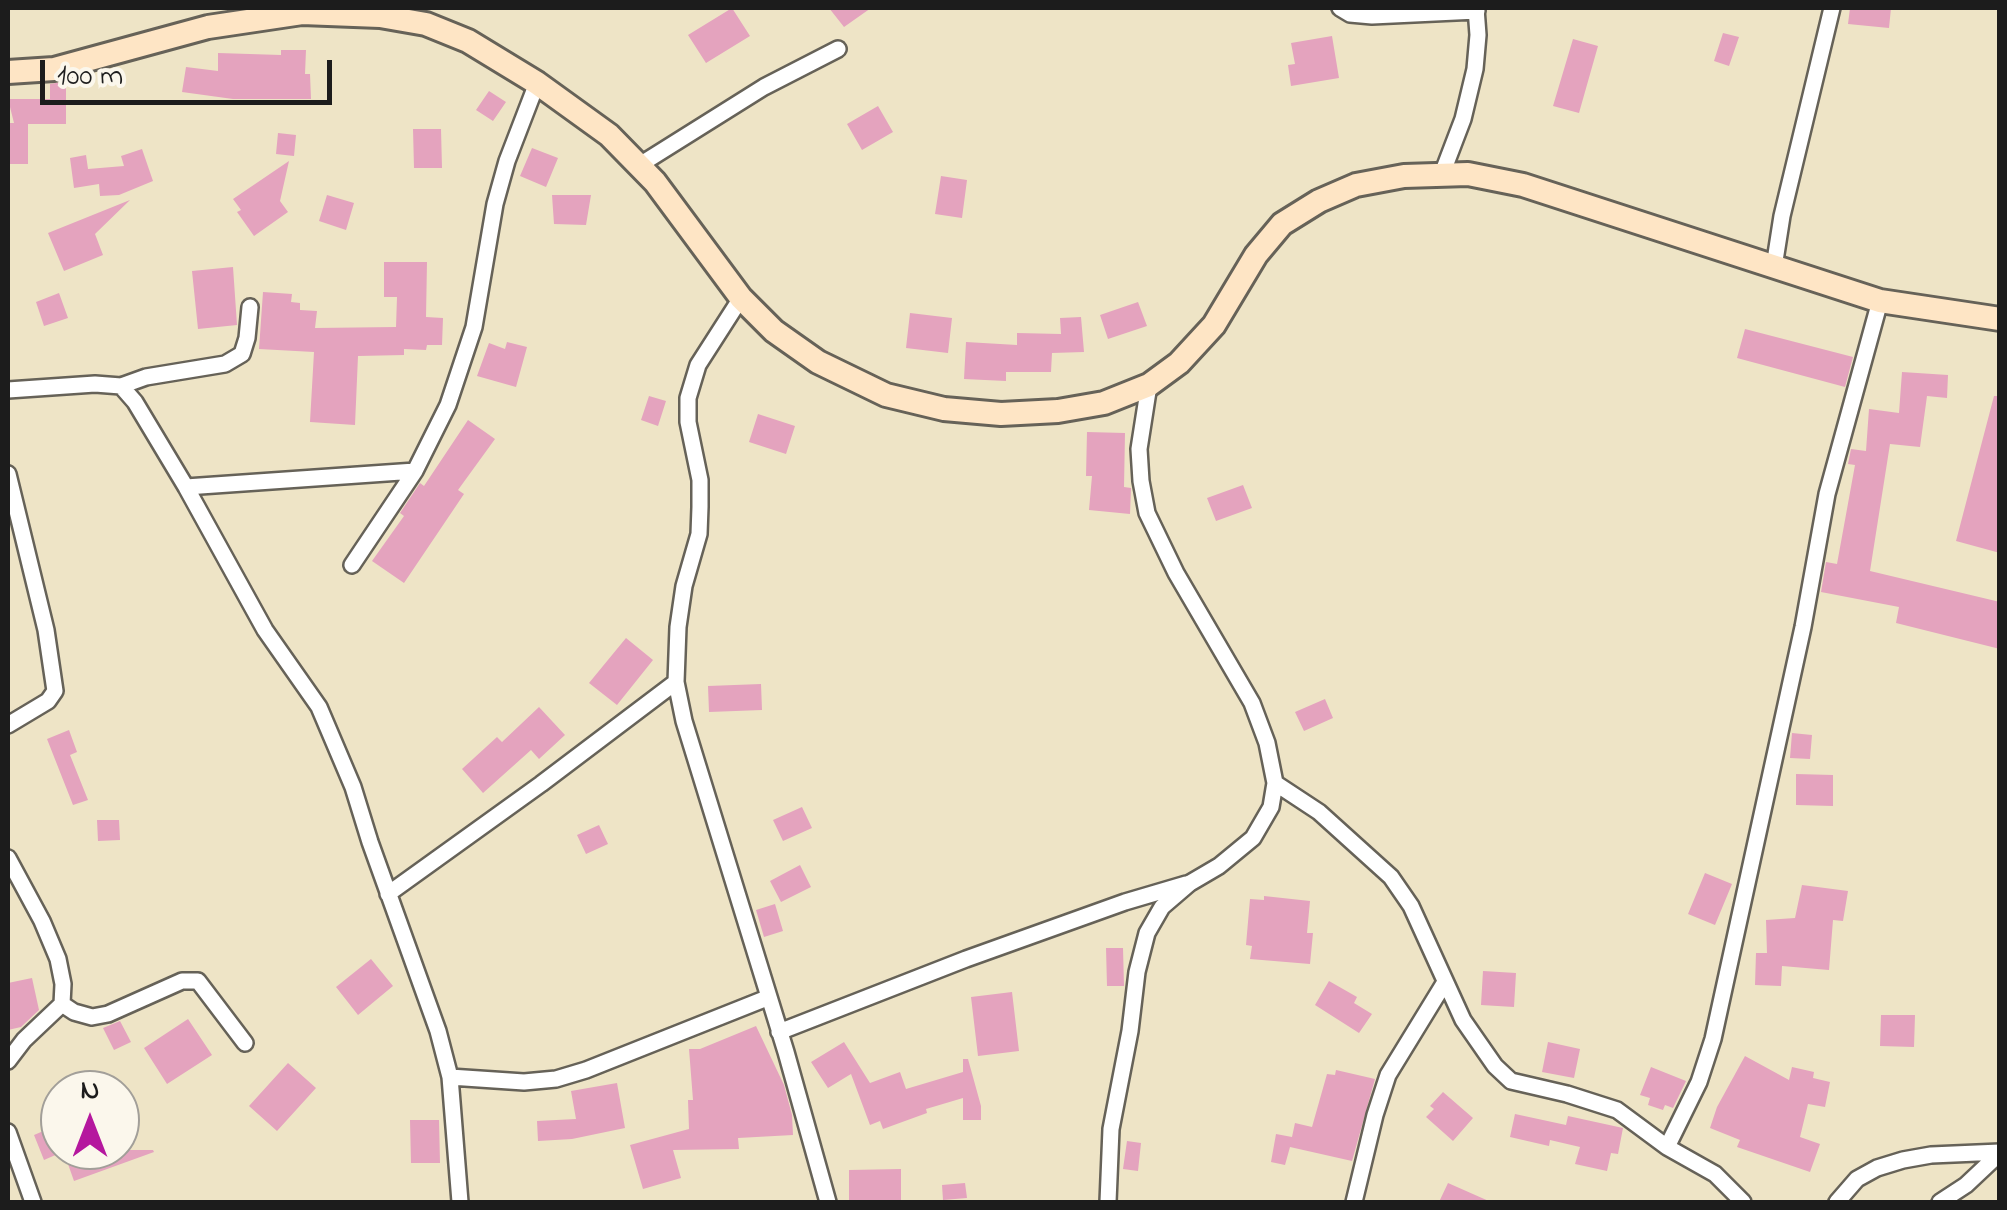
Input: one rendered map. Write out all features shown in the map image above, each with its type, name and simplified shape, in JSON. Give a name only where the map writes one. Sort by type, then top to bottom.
[{"type":"street","points":[[1340,8],[1350,14],[1372,16],[1476,9],[1475,69],[1463,119],[1442,174]]},
{"type":"street","points":[[1774,268],[1782,216],[1832,8]]},
{"type":"street","points":[[8,72],[54,69],[249,14],[380,12],[426,24],[468,41],[609,135],[655,182],[740,298],[774,331],[818,362],[886,395],[944,409],[1002,414],[1058,411],[1104,403],[1150,385],[1179,363],[1214,325],[1256,255],[1282,224],[1318,201],[1377,179],[1468,174],[1524,186],[1880,301],[2000,319]]},
{"type":"street","points":[[638,166],[764,87],[838,50]]},
{"type":"street","points":[[352,565],[416,471],[448,405],[474,327],[507,160],[536,83]]},
{"type":"street","points":[[740,298],[698,365],[688,398],[688,422],[700,480],[700,520],[678,627],[676,682],[684,721],[828,1202]]},
{"type":"street","points":[[1667,1147],[1699,1082],[1713,1038],[1803,627],[1827,494],[1880,301]]},
{"type":"street","points":[[8,390],[122,386],[146,377],[225,364],[242,354],[250,307]]},
{"type":"street","points":[[1108,1202],[1111,1128],[1146,933],[1162,907],[1254,838],[1271,806],[1275,782],[1267,743],[1252,703],[1176,573],[1147,513],[1140,448],[1150,385]]},
{"type":"street","points":[[122,386],[186,487],[248,601],[319,707],[353,787],[438,1031],[450,1077],[460,1202]]},
{"type":"street","points":[[186,487],[416,471]]},
{"type":"street","points":[[8,474],[46,630],[55,690],[48,701],[8,726]]},
{"type":"street","points":[[388,894],[676,682]]},
{"type":"street","points":[[1275,782],[1320,812],[1391,876],[1411,906],[1479,1045],[1495,1066],[1512,1081],[1617,1110],[1667,1147],[1715,1174],[1744,1202]]},
{"type":"street","points":[[8,858],[42,920],[58,958],[63,984],[62,1004],[8,1061]]},
{"type":"street","points":[[779,1032],[1125,902],[1190,883]]},
{"type":"street","points":[[62,1004],[92,1017],[108,1014],[182,981],[198,981],[245,1044]]},
{"type":"street","points":[[1354,1202],[1388,1075],[1445,982]]},
{"type":"street","points":[[450,1077],[524,1082],[556,1079],[767,998]]},
{"type":"street","points":[[8,1132],[34,1202]]},
{"type":"street","points":[[1837,1202],[1857,1179],[1903,1160],[2000,1153]]},
{"type":"street","points":[[1940,1202],[1966,1185],[2000,1153]]},
{"type":"building","points":[[732,8],[750,36],[706,63],[688,35]]},
{"type":"building","points":[[829,8],[871,8],[844,27]]},
{"type":"building","points":[[1850,8],[1891,8],[1889,28],[1848,24]]},
{"type":"building","points":[[1723,33],[1739,37],[1729,66],[1714,61]]},
{"type":"building","points":[[1332,36],[1339,78],[1291,86],[1288,65],[1295,64],[1291,43]]},
{"type":"building","points":[[1573,39],[1598,46],[1579,113],[1553,106]]},
{"type":"building","points":[[281,50],[306,50],[305,74],[310,74],[311,99],[233,99],[182,92],[186,67],[218,71],[218,53],[281,55]]},
{"type":"building","points":[[66,81],[66,124],[28,124],[28,164],[8,164],[8,123],[14,123],[8,99],[50,99],[50,84]]},
{"type":"building","points":[[489,91],[506,102],[493,121],[476,110]]},
{"type":"building","points":[[878,106],[893,132],[862,150],[847,124]]},
{"type":"building","points":[[413,129],[441,129],[442,168],[414,168]]},
{"type":"building","points":[[278,133],[296,135],[294,156],[276,154]]},
{"type":"building","points":[[532,148],[558,158],[546,187],[520,176]]},
{"type":"building","points":[[142,149],[153,181],[119,195],[100,196],[99,184],[74,188],[70,158],[86,155],[88,169],[124,166],[121,156]]},
{"type":"building","points":[[289,161],[280,201],[288,212],[254,236],[233,199]]},
{"type":"building","points":[[941,176],[967,180],[962,218],[935,214]]},
{"type":"building","points":[[327,195],[354,203],[346,230],[319,221]]},
{"type":"building","points":[[552,195],[591,195],[586,225],[554,224]]},
{"type":"building","points":[[130,200],[95,234],[103,255],[64,271],[48,233]]},
{"type":"building","points":[[384,262],[427,262],[426,317],[443,318],[442,345],[427,345],[426,350],[404,349],[404,355],[358,356],[355,425],[310,422],[314,352],[259,349],[263,292],[292,294],[291,302],[300,303],[300,310],[317,311],[315,328],[396,327],[397,297],[384,297]]},
{"type":"building","points":[[233,267],[237,325],[198,329],[192,271]]},
{"type":"building","points":[[59,293],[68,318],[44,326],[36,302]]},
{"type":"building","points":[[1138,302],[1147,326],[1108,339],[1100,315]]},
{"type":"building","points":[[910,313],[952,318],[948,353],[906,348]]},
{"type":"building","points":[[1081,317],[1084,352],[1052,353],[1051,372],[1006,372],[1006,381],[964,379],[966,342],[1017,345],[1017,333],[1061,334],[1060,318]]},
{"type":"building","points":[[1745,329],[1853,357],[1845,387],[1737,358]]},
{"type":"building","points":[[507,342],[527,347],[516,387],[477,376],[489,343],[505,349]]},
{"type":"building","points":[[1902,372],[1948,375],[1947,398],[1927,396],[1920,447],[1890,444],[1870,571],[2000,602],[2000,649],[1896,623],[1899,607],[1821,592],[1826,562],[1837,564],[1855,465],[1848,464],[1851,449],[1866,451],[1869,409],[1899,413]]},
{"type":"building","points":[[649,396],[666,401],[658,426],[641,420]]},
{"type":"building","points":[[1994,396],[2000,396],[2000,553],[1956,541]]},
{"type":"building","points":[[758,414],[795,426],[786,454],[749,442]]},
{"type":"building","points":[[468,420],[495,439],[458,490],[464,494],[404,583],[372,561],[404,516],[400,513],[420,483],[424,486]]},
{"type":"building","points":[[1087,432],[1125,433],[1124,487],[1131,488],[1130,514],[1089,510],[1092,476],[1086,476]]},
{"type":"building","points":[[1243,485],[1252,508],[1216,521],[1207,498]]},
{"type":"building","points":[[626,638],[653,660],[617,705],[589,683]]},
{"type":"building","points":[[761,684],[762,710],[709,712],[708,686]]},
{"type":"building","points":[[1325,699],[1333,718],[1304,731],[1295,712]]},
{"type":"building","points":[[539,707],[565,735],[539,759],[531,750],[483,793],[462,769],[497,737],[502,742]]},
{"type":"building","points":[[69,730],[77,752],[70,755],[88,800],[73,805],[47,739]]},
{"type":"building","points":[[1792,733],[1812,735],[1810,759],[1790,758]]},
{"type":"building","points":[[1796,774],[1833,775],[1833,806],[1796,805]]},
{"type":"building","points":[[802,807],[812,828],[783,841],[773,820]]},
{"type":"building","points":[[97,820],[119,820],[120,840],[98,841]]},
{"type":"building","points":[[599,825],[608,844],[586,854],[577,835]]},
{"type":"building","points":[[800,865],[811,887],[781,902],[770,881]]},
{"type":"building","points":[[1705,873],[1732,884],[1715,925],[1688,914]]},
{"type":"building","points":[[1802,885],[1848,891],[1843,921],[1833,920],[1829,970],[1782,966],[1781,986],[1755,985],[1756,953],[1767,953],[1766,920],[1795,918]]},
{"type":"building","points":[[1264,896],[1310,901],[1310,964],[1250,959],[1252,946],[1246,945],[1250,899],[1264,900]]},
{"type":"building","points":[[775,904],[783,931],[764,937],[756,910]]},
{"type":"building","points":[[1106,948],[1123,948],[1124,986],[1107,986]]},
{"type":"building","points":[[371,959],[393,986],[358,1015],[336,987]]},
{"type":"building","points":[[1483,971],[1516,973],[1514,1007],[1481,1005]]},
{"type":"building","points":[[32,978],[39,1010],[21,1027],[8,1030],[8,983]]},
{"type":"building","points":[[1329,981],[1357,997],[1354,1003],[1372,1014],[1359,1033],[1315,1005]]},
{"type":"building","points":[[1012,992],[1019,1051],[978,1056],[971,997]]},
{"type":"building","points":[[1881,1015],[1915,1015],[1914,1047],[1880,1046]]},
{"type":"building","points":[[188,1019],[212,1055],[167,1084],[144,1048]]},
{"type":"building","points":[[120,1021],[131,1042],[114,1050],[103,1028]]},
{"type":"building","points":[[756,1026],[784,1085],[793,1135],[738,1138],[739,1149],[673,1150],[681,1178],[643,1189],[630,1145],[689,1129],[688,1100],[693,1100],[689,1049],[700,1049]]},
{"type":"building","points":[[844,1042],[870,1083],[900,1072],[906,1089],[963,1072],[963,1059],[968,1059],[981,1120],[963,1120],[963,1098],[926,1109],[927,1113],[883,1129],[880,1121],[870,1125],[851,1074],[828,1088],[811,1062]]},
{"type":"building","points":[[1548,1042],[1580,1049],[1574,1078],[1542,1072]]},
{"type":"building","points":[[1745,1056],[1789,1080],[1792,1067],[1814,1072],[1813,1078],[1830,1082],[1825,1107],[1808,1104],[1800,1137],[1820,1144],[1810,1172],[1737,1147],[1740,1140],[1710,1128]]},
{"type":"building","points":[[288,1063],[316,1088],[277,1131],[249,1106]]},
{"type":"building","points":[[1651,1067],[1686,1081],[1673,1108],[1665,1105],[1663,1110],[1648,1105],[1650,1098],[1640,1095]]},
{"type":"building","points":[[1336,1070],[1375,1079],[1352,1161],[1290,1147],[1285,1165],[1271,1162],[1276,1134],[1292,1137],[1295,1123],[1312,1127],[1327,1074],[1335,1075]]},
{"type":"building","points":[[617,1083],[625,1128],[572,1139],[538,1141],[537,1121],[576,1119],[571,1091]]},
{"type":"building","points":[[1443,1092],[1473,1118],[1453,1141],[1426,1117]]},
{"type":"building","points":[[1515,1114],[1566,1125],[1568,1116],[1623,1128],[1618,1154],[1611,1153],[1607,1171],[1575,1164],[1580,1147],[1550,1140],[1549,1146],[1510,1137]]},
{"type":"building","points":[[410,1120],[439,1120],[440,1163],[411,1163]]},
{"type":"building","points":[[1127,1141],[1141,1143],[1138,1171],[1123,1169]]},
{"type":"building","points":[[140,1150],[154,1152],[140,1157]]},
{"type":"building","points":[[901,1169],[901,1202],[849,1202],[849,1170]]},
{"type":"building","points":[[70,1170],[104,1170],[74,1181]]},
{"type":"building","points":[[965,1183],[967,1198],[943,1200],[942,1185]]},
{"type":"building","points":[[1448,1183],[1491,1202],[1439,1202]]}]
